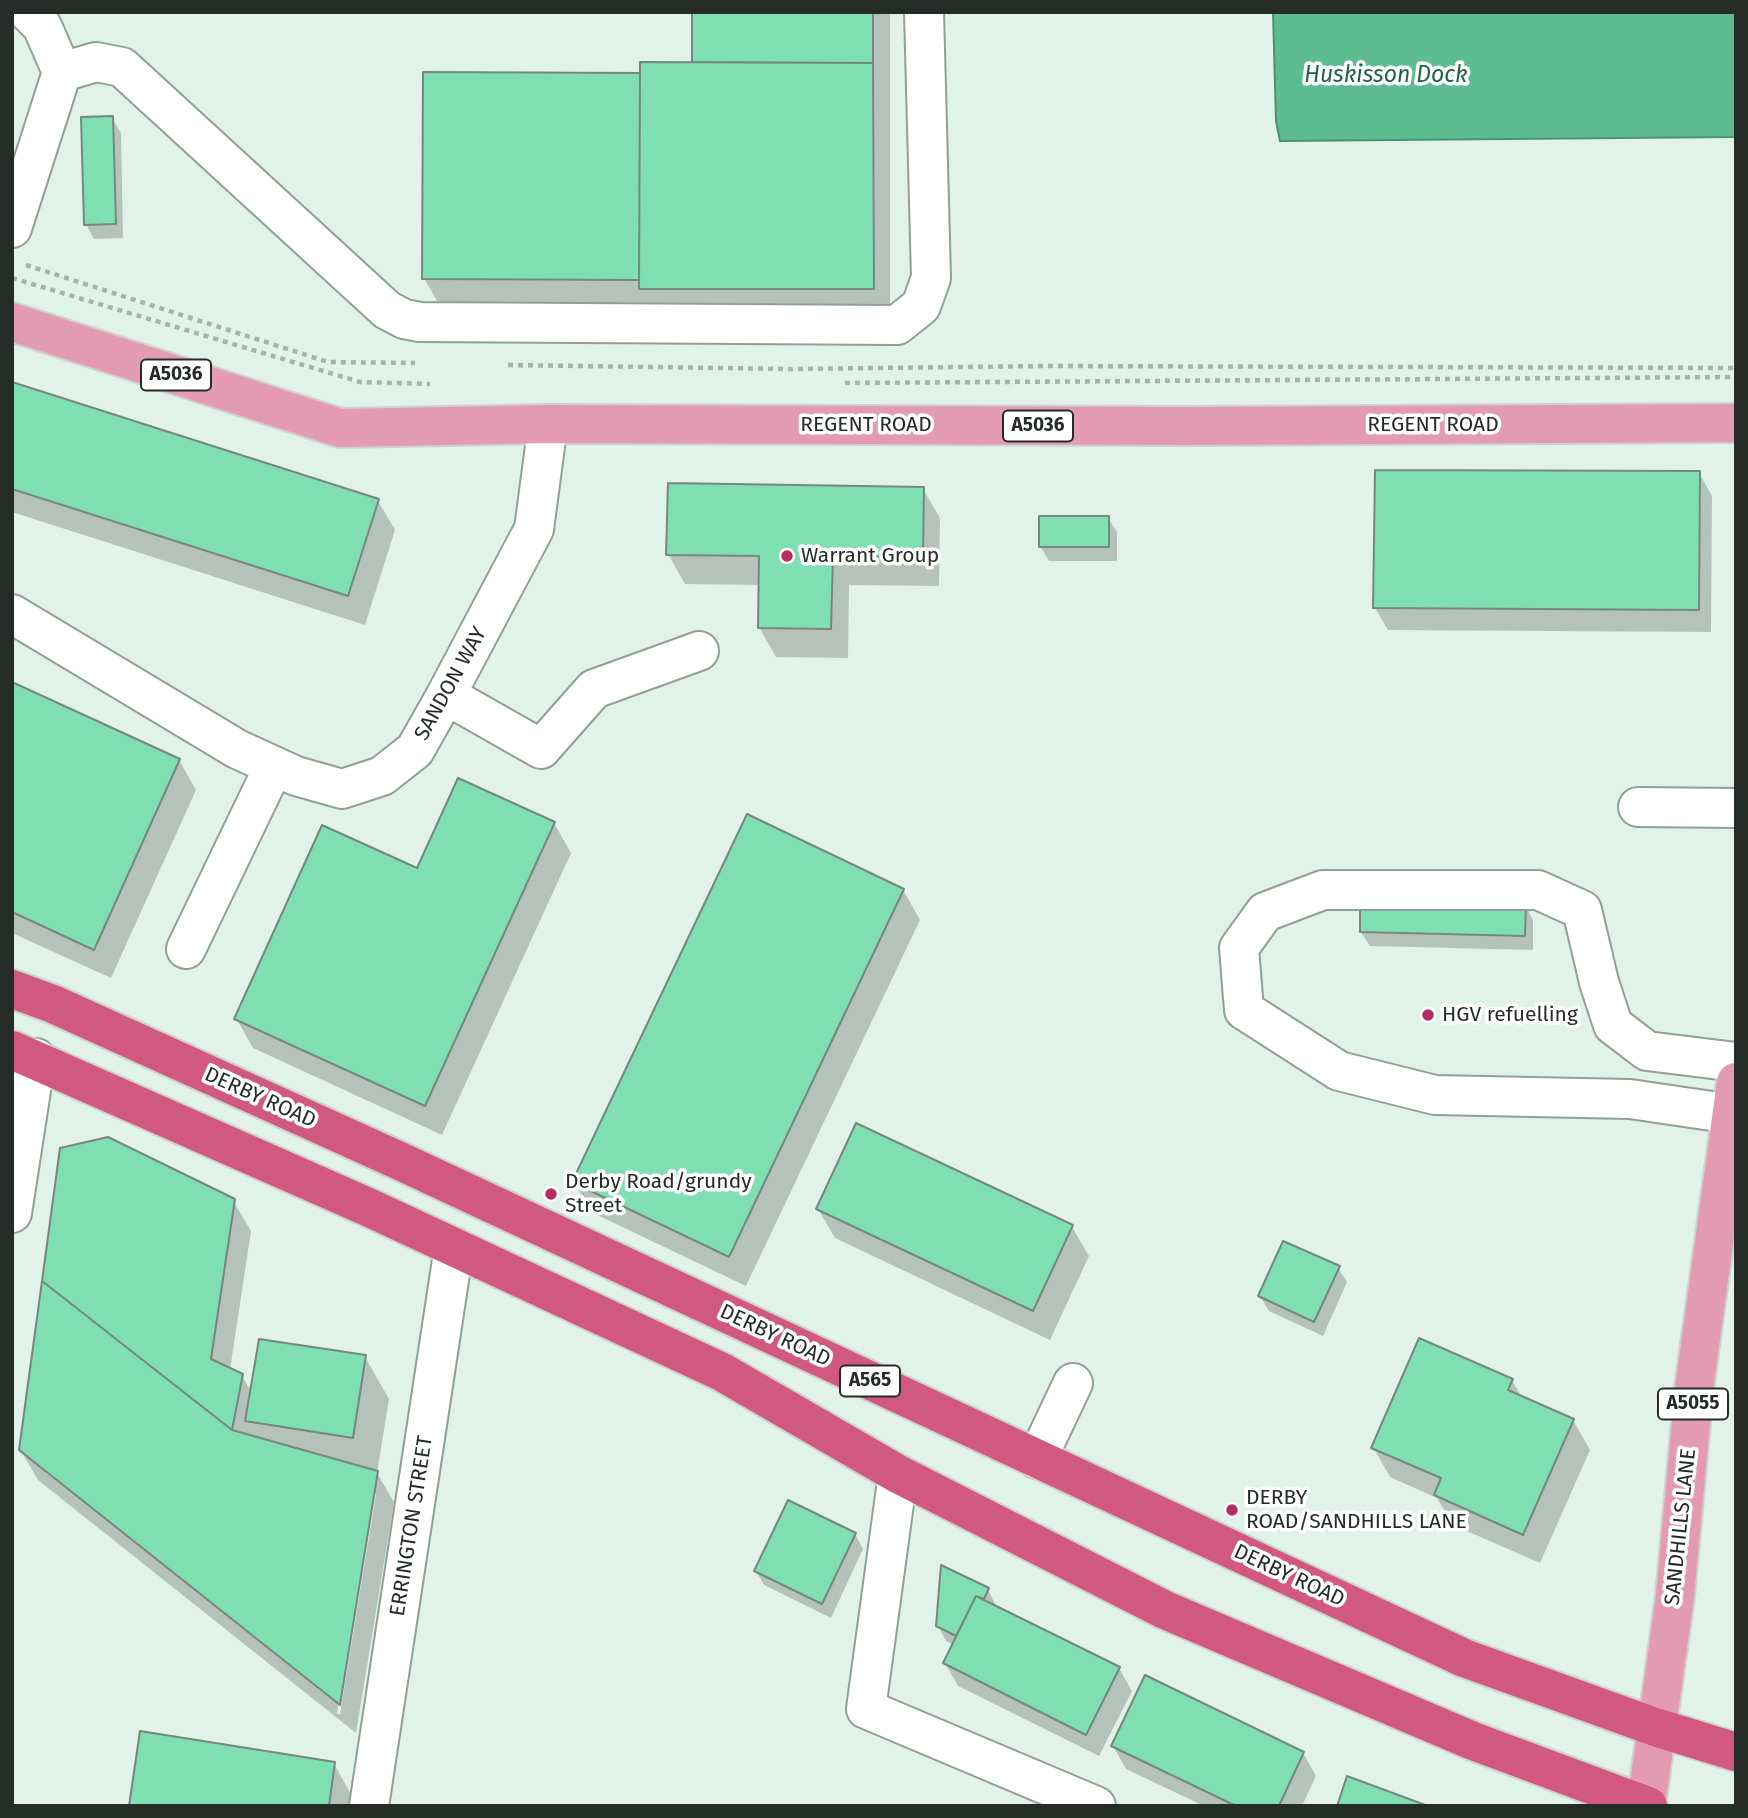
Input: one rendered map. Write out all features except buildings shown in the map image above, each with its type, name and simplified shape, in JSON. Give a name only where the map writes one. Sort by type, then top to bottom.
[{"type":"highway","name":"DERBY ROAD","points":[[12,989],[53,1004],[415,1168],[1464,1658],[1655,1727],[1736,1752]]},
{"type":"highway","points":[[24,1054],[454,1247],[722,1372],[898,1474],[1166,1609],[1474,1741],[1646,1806]]},
{"type":"main road","name":"REGENT ROAD","points":[[12,322],[341,428],[548,424],[1202,426],[1736,423]]},
{"type":"main road","name":"SANDHILLS LANE","points":[[1646,1806],[1675,1596],[1694,1389],[1734,1098]]},
{"type":"street","points":[[12,228],[62,72],[42,26],[28,12]]},
{"type":"street","points":[[62,72],[96,62],[122,67],[387,310],[404,319],[420,322],[897,325],[921,306],[931,278],[924,12]]},
{"type":"street","name":"SANDON WAY","points":[[12,614],[237,749],[296,776],[342,789],[382,776],[415,750],[534,529],[548,424]]},
{"type":"street","points":[[446,695],[541,749],[594,689],[699,651]]},
{"type":"street","points":[[186,949],[274,766]]},
{"type":"street","points":[[1638,807],[1736,808]]},
{"type":"street","points":[[1734,1098],[1435,1095],[1339,1071],[1244,1010],[1239,948],[1265,912],[1323,890],[1538,890],[1582,910],[1599,982],[1614,1025],[1647,1051],[1736,1062]]},
{"type":"street","points":[[12,1213],[24,1054]]},
{"type":"street","name":"ERRINGTON STREET","points":[[369,1806],[454,1247]]},
{"type":"street","points":[[1037,1459],[1073,1383]]},
{"type":"street","points":[[898,1474],[866,1709],[1096,1806]]},
{"type":"path","points":[[12,278],[360,382],[441,385]]},
{"type":"path","points":[[1639,377],[1640,368]]},
{"type":"path","points":[[834,383],[1736,377]]},
{"type":"water","name":"Huskisson Dock","points":[[1273,12],[1736,12],[1736,137],[1280,141],[1276,121]]},
{"type":"place","name":"Warrant Group","points":[[787,556]]},
{"type":"place","name":"HGV refuelling","points":[[1428,1015]]},
{"type":"place","name":"Derby Road/grundy Street","points":[[551,1194]]},
{"type":"place","name":"DERBY ROAD/SANDHILLS LANE","points":[[1232,1510]]}]
